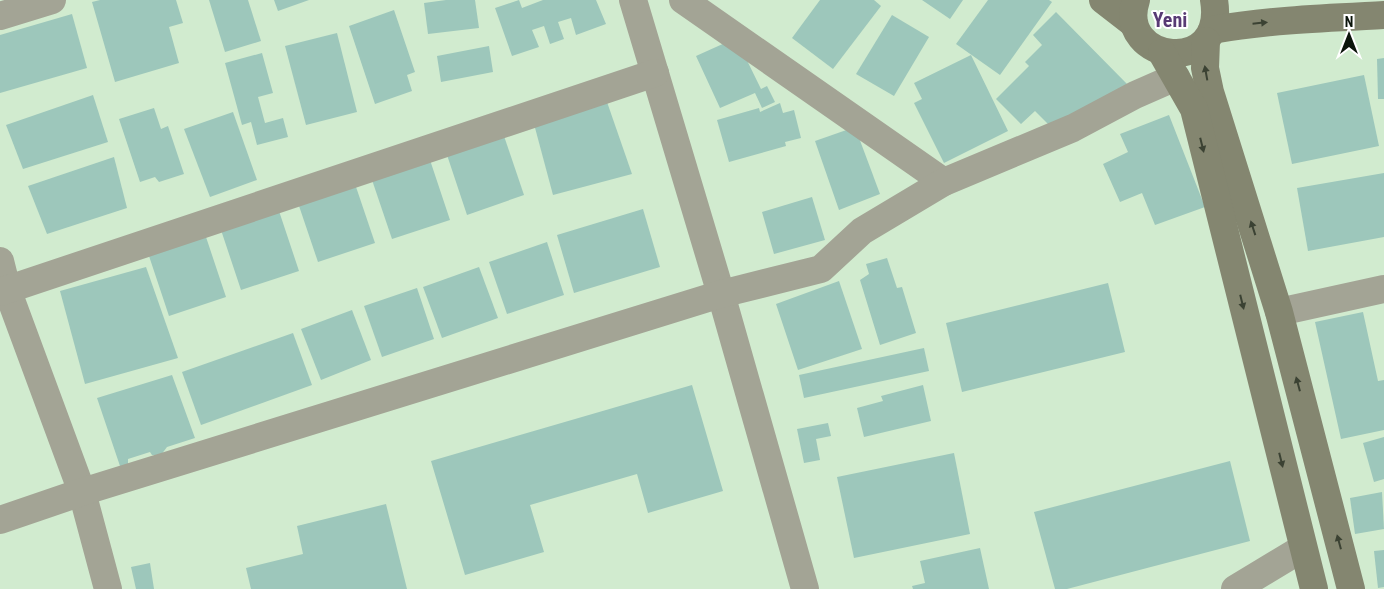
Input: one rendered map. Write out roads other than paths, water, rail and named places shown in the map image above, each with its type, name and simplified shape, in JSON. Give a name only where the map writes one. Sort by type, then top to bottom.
[{"type":"street","points":[[0,16],[52,0]]},
{"type":"street","points":[[633,0],[721,294],[805,589]]},
{"type":"street","points":[[683,0],[944,182]]},
{"type":"street","points":[[1103,0],[1135,12],[1141,37],[1152,47],[1162,52],[1176,54],[1193,50],[1209,36],[1246,24],[1284,20],[1384,15]]},
{"type":"street","points":[[1214,0],[1216,17],[1209,36],[1204,68],[1279,312],[1351,589]]},
{"type":"street","points":[[1162,52],[1194,109],[1314,589]]},
{"type":"street","points":[[4,290],[655,72]]},
{"type":"street","points":[[0,520],[82,492],[721,294],[821,269],[862,231],[944,182],[1072,128],[1135,95],[1176,77]]},
{"type":"street","points":[[0,261],[4,290],[82,492],[108,589]]},
{"type":"street","points":[[1279,312],[1384,289]]},
{"type":"street","points":[[1235,589],[1303,548]]},
{"type":"district","name":"Yeni","points":[[1170,20]]}]
